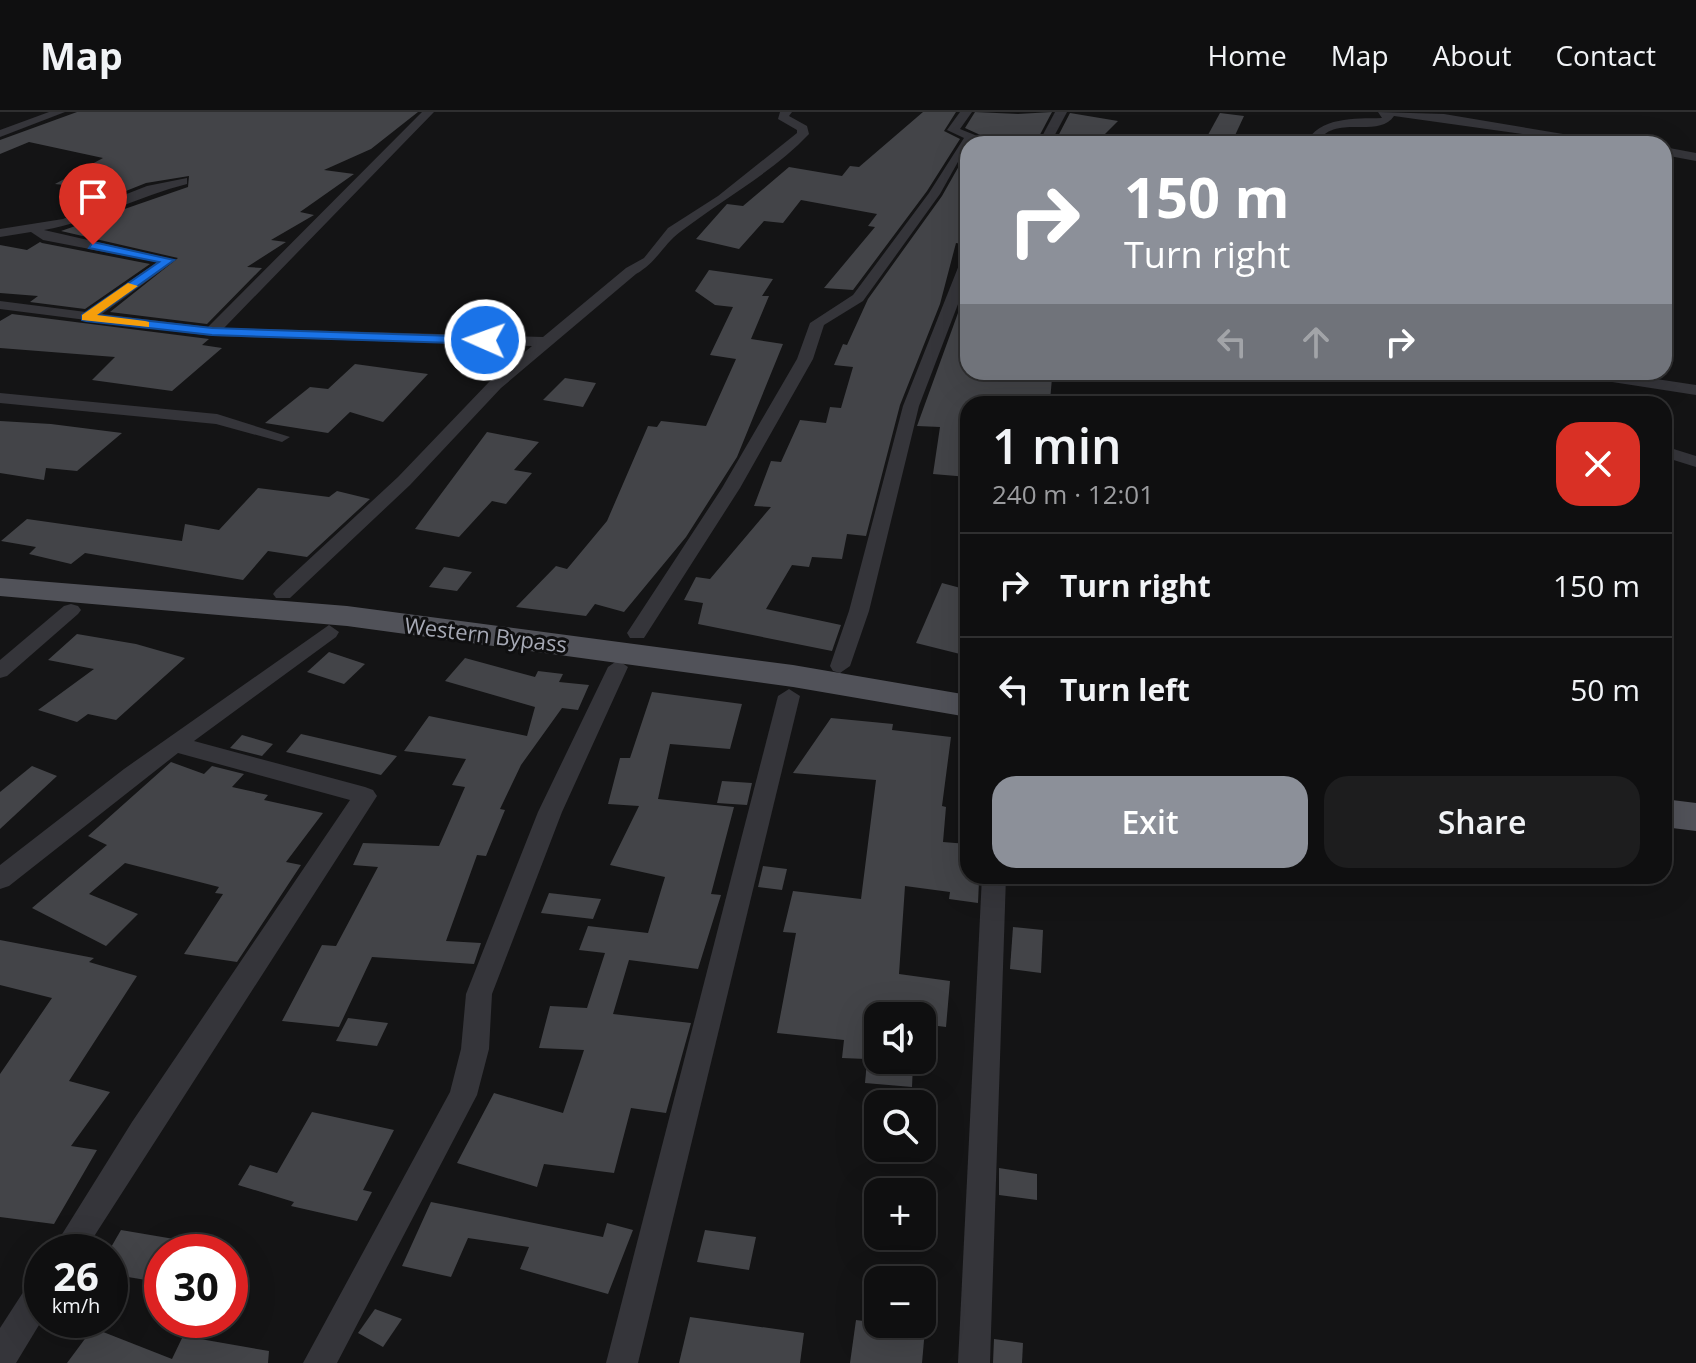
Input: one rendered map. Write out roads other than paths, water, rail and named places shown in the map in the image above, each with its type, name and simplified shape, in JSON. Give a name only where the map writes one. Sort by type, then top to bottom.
[{"type":"main road","name":"Western Bypass","points":[[0,587],[347,616],[777,674],[960,705]]},
{"type":"main road","points":[[1672,814],[1696,817]]},
{"type":"street","points":[[0,134],[59,112]]},
{"type":"street","points":[[212,332],[428,112]]},
{"type":"street","points":[[283,594],[404,481],[495,385],[631,271],[649,261],[673,231],[722,199],[803,134],[803,128],[782,117],[786,112]]},
{"type":"street","points":[[966,112],[953,130],[968,136]]},
{"type":"street","points":[[1048,136],[1061,112]]},
{"type":"street","points":[[1386,112],[1567,136]]},
{"type":"street","points":[[1315,136],[1326,128],[1385,121],[1389,115],[1386,112]]},
{"type":"street","points":[[1478,112],[1498,125]]},
{"type":"street","points":[[1672,152],[1696,157]]},
{"type":"street","points":[[637,633],[731,488],[805,359],[817,323],[858,298],[960,153]]},
{"type":"street","points":[[0,233],[66,222],[151,189],[183,181]]},
{"type":"street","points":[[35,228],[43,236],[169,260],[86,318]]},
{"type":"street","points":[[840,666],[859,611],[911,406],[960,280]]},
{"type":"street","points":[[0,305],[212,332],[546,342]]},
{"type":"street","points":[[1632,380],[1696,390]]},
{"type":"street","points":[[0,398],[217,419],[282,437]]},
{"type":"street","points":[[1672,454],[1696,462]]},
{"type":"street","points":[[0,671],[71,610]]},
{"type":"street","points":[[0,879],[30,852],[329,632]]},
{"type":"street","points":[[319,1363],[463,1095],[475,1049],[479,994],[550,812],[618,667]]},
{"type":"street","points":[[622,1363],[766,798],[789,696]]},
{"type":"street","points":[[77,1234],[142,1131],[365,796],[175,744]]},
{"type":"street","points":[[974,1363],[994,884]]},
{"type":"street","points":[[0,1358],[24,1320]]}]
